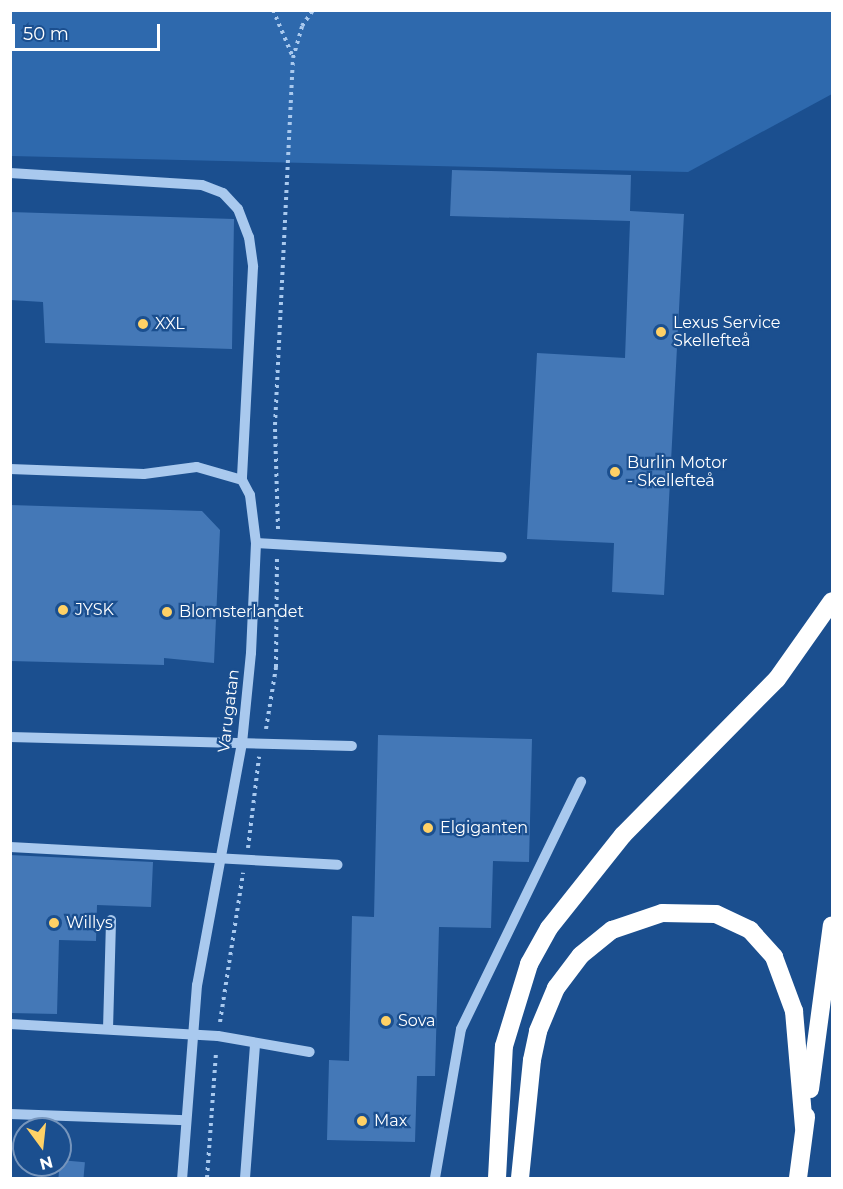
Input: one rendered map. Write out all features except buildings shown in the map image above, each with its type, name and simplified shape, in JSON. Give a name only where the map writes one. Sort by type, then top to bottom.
[{"type":"highway","points":[[497,1179],[504,1046],[529,964],[549,928],[623,835],[777,679],[832,601]]},
{"type":"highway","points":[[520,1179],[531,1060],[537,1031],[556,988],[581,955],[612,930],[662,913],[716,914],[750,930],[774,957],[794,1011],[804,1128]]},
{"type":"highway","points":[[798,1179],[832,925]]},
{"type":"street","points":[[10,173],[202,185],[222,193],[238,209],[249,237],[253,267],[242,480],[197,467],[144,474],[10,469]]},
{"type":"street","name":"Varugatan","points":[[182,1179],[197,985],[242,743],[256,543],[250,495],[242,480]]},
{"type":"street","points":[[256,543],[502,557]]},
{"type":"street","points":[[10,737],[352,746]]},
{"type":"street","points":[[435,1179],[461,1029],[581,782]]},
{"type":"street","points":[[10,847],[338,865]]},
{"type":"street","points":[[108,1029],[111,920]]},
{"type":"street","points":[[10,1024],[194,1034],[310,1052]]},
{"type":"street","points":[[245,1179],[255,1044]]},
{"type":"street","points":[[10,1114],[186,1120]]},
{"type":"path","points":[[273,10],[293,58]]},
{"type":"shaded area","points":[[11,10],[832,11],[832,94],[688,172],[11,156]]},
{"type":"place","name":"XXL","points":[[143,324]]},
{"type":"place","name":"Lexus Service Skellefteå","points":[[661,332]]},
{"type":"place","name":"Burlin Motor - Skellefteå","points":[[615,472]]},
{"type":"place","name":"JYSK","points":[[63,610]]},
{"type":"place","name":"Blomsterlandet","points":[[167,612]]},
{"type":"place","name":"Elgiganten","points":[[428,828]]},
{"type":"place","name":"Willys","points":[[54,923]]},
{"type":"place","name":"Sova","points":[[386,1021]]},
{"type":"place","name":"Max","points":[[362,1121]]}]
